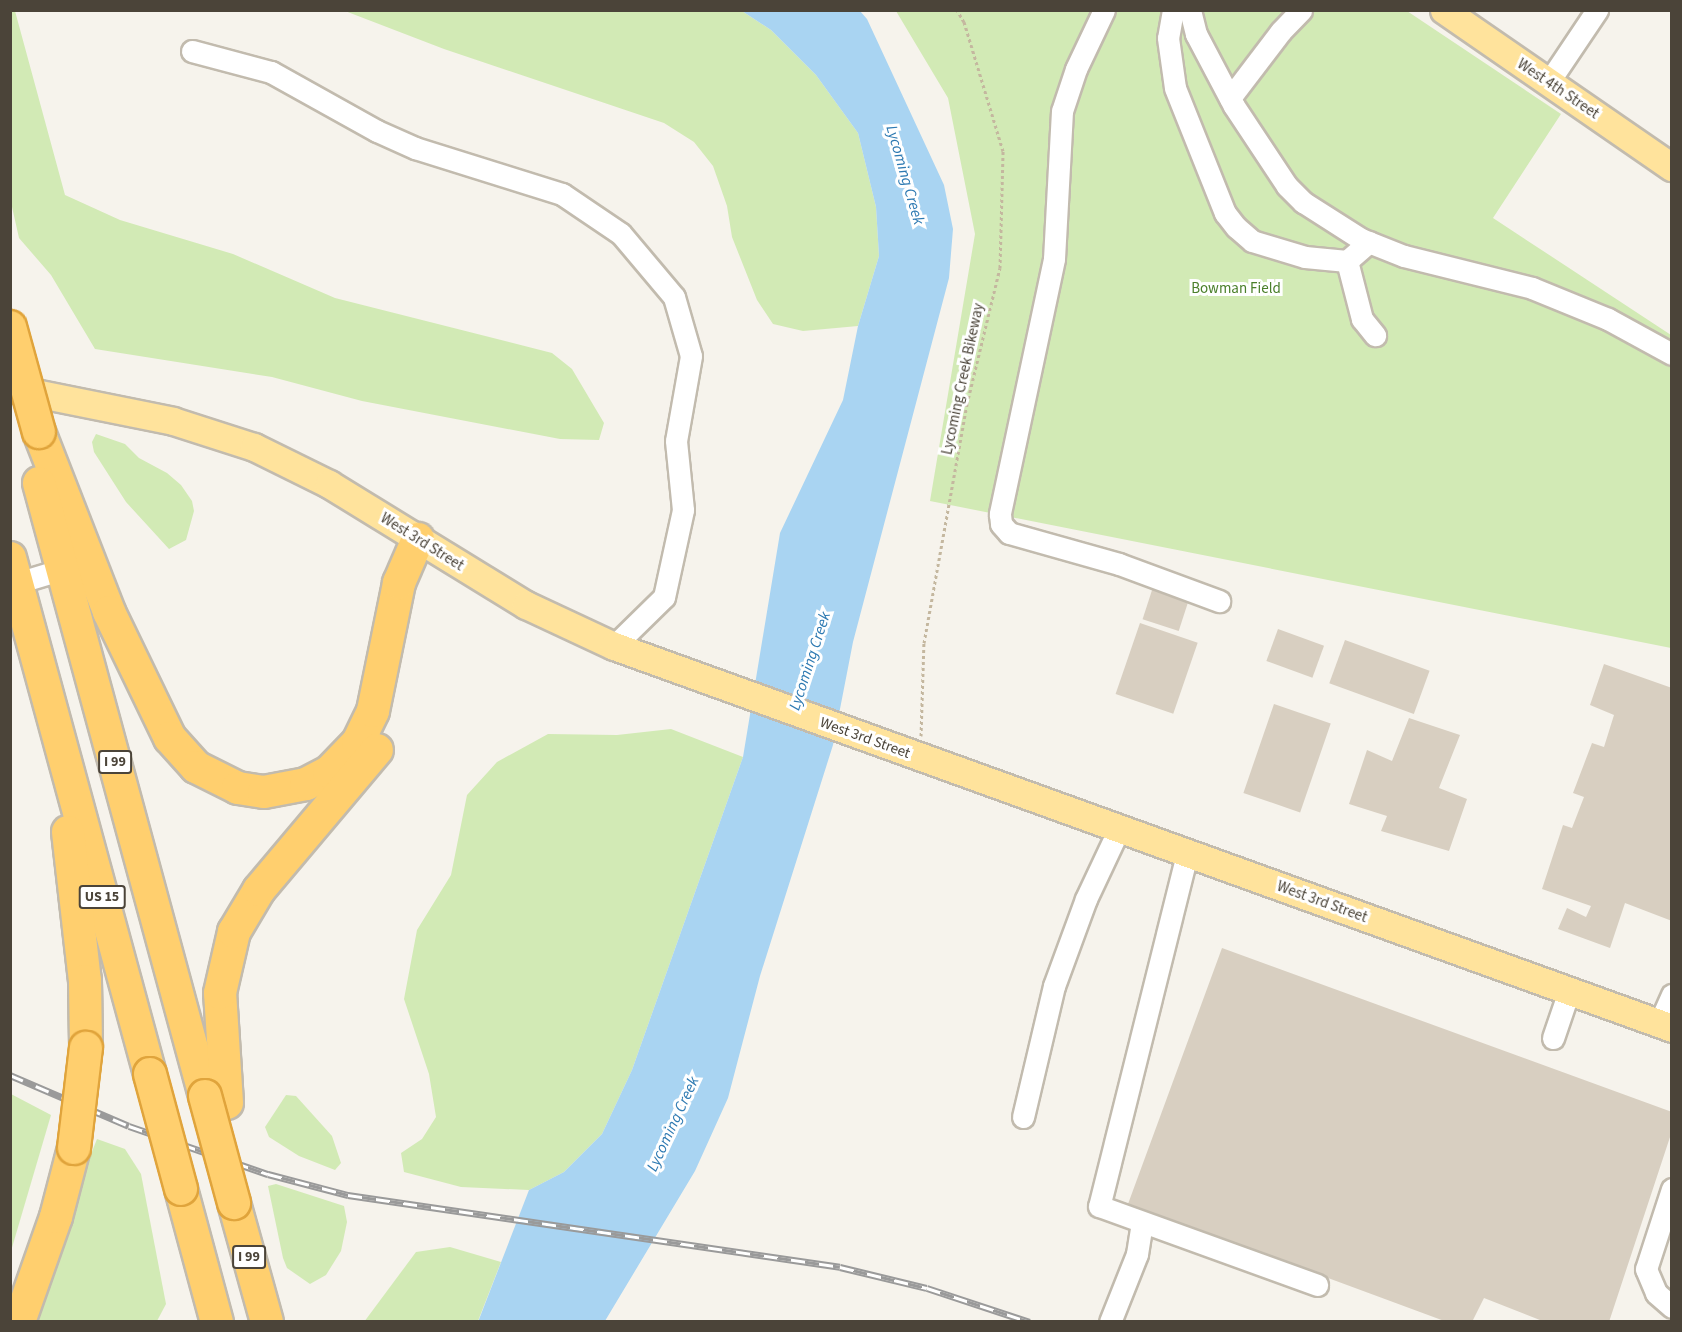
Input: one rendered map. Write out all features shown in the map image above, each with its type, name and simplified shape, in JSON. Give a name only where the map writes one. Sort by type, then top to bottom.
[{"type":"highway","points":[[10,327],[32,430],[109,612],[163,726],[196,767],[238,788],[264,792],[306,784],[329,772],[358,742],[375,705],[399,584],[418,539]]},
{"type":"highway","name":"I 99","points":[[10,376],[32,430],[63,569],[216,1099],[234,1203],[265,1316]]},
{"type":"highway","points":[[216,1099],[220,993],[228,947],[259,890],[365,766],[387,730],[419,587],[418,539]]},
{"type":"highway","points":[[14,571],[54,721],[82,944],[87,1048],[74,1148],[56,1217],[19,1322]]},
{"type":"highway","name":"US 15","points":[[54,721],[217,1322]]},
{"type":"main road","name":"West 4th Street","points":[[1444,10],[1671,167]]},
{"type":"main road","name":"West 3rd Street","points":[[10,388],[146,415],[228,438],[304,471],[526,605],[614,646],[1665,1026]]},
{"type":"street","points":[[1104,10],[1076,69],[1062,111],[1054,259],[1000,514],[1001,524],[1009,533],[1119,564],[1219,601]]},
{"type":"street","points":[[1173,10],[1168,38],[1175,88],[1225,213],[1252,241],[1274,250],[1347,261],[1369,242]]},
{"type":"street","points":[[1190,10],[1196,34],[1230,98],[1295,194],[1326,218],[1369,242],[1404,256],[1532,288],[1608,319],[1671,354]]},
{"type":"street","points":[[1230,98],[1301,10]]},
{"type":"street","points":[[1548,83],[1597,10]]},
{"type":"street","points":[[192,51],[271,72],[376,131],[416,148],[562,194],[621,234],[674,297],[691,356],[676,441],[683,510],[664,597],[614,646]]},
{"type":"street","points":[[1347,261],[1362,319],[1375,335]]},
{"type":"street","points":[[14,571],[63,569]]},
{"type":"street","points":[[1023,1117],[1054,986],[1086,899],[1119,829]]},
{"type":"street","points":[[1187,854],[1099,1206],[1317,1285]]},
{"type":"street","points":[[1553,1038],[1569,992]]},
{"type":"street","points":[[1665,1026],[1671,995]]},
{"type":"street","points":[[1671,1189],[1646,1269],[1656,1293],[1671,1307]]},
{"type":"street","points":[[1110,1322],[1137,1254],[1142,1222]]},
{"type":"path","name":"Lycoming Creek Bikeway","points":[[923,759],[919,725],[924,643],[967,404],[1000,268],[1003,151],[964,22],[957,10]]},
{"type":"green space","points":[[10,11],[15,11],[65,195],[120,220],[233,254],[335,298],[552,353],[572,369],[604,423],[599,440],[560,439],[362,401],[272,377],[95,349],[51,275],[19,238],[10,198]]},
{"type":"green space","points":[[345,11],[742,11],[771,30],[816,75],[858,133],[876,207],[879,256],[858,326],[803,331],[773,324],[757,300],[732,237],[727,206],[713,166],[694,142],[664,123],[444,49]]},
{"type":"green space","name":"Bowman Field","points":[[896,11],[1407,11],[1561,114],[1493,218],[1671,335],[1671,648],[930,501],[975,234],[948,98]]},
{"type":"green space","points":[[96,434],[125,444],[139,458],[167,473],[181,485],[192,501],[194,511],[186,540],[169,549],[126,502],[94,452],[92,442]]},
{"type":"green space","points":[[671,729],[743,757],[632,1070],[602,1134],[564,1172],[529,1190],[461,1187],[404,1172],[401,1153],[422,1139],[436,1117],[429,1074],[404,999],[417,930],[451,875],[467,795],[497,762],[548,734],[617,735]]},
{"type":"green space","points":[[10,1094],[51,1115],[11,1251]]},
{"type":"green space","points":[[286,1095],[296,1096],[332,1136],[341,1163],[335,1170],[299,1156],[269,1137],[265,1127]]},
{"type":"green space","points":[[97,1139],[125,1149],[141,1174],[166,1304],[157,1321],[38,1322],[76,1192]]},
{"type":"green space","points":[[276,1184],[344,1206],[347,1222],[341,1251],[326,1275],[310,1284],[287,1268],[283,1258],[268,1186]]},
{"type":"green space","points":[[450,1247],[501,1262],[478,1321],[364,1322],[416,1252]]},
{"type":"water","name":"Lycoming Creek","points":[[742,11],[860,11],[867,19],[944,185],[953,229],[949,278],[853,642],[833,745],[760,976],[728,1098],[695,1171],[605,1321],[478,1322],[529,1190],[564,1172],[602,1134],[632,1070],[743,757],[780,533],[843,400],[858,326],[879,256],[876,207],[858,133],[816,75],[771,30]]},
{"type":"building","points":[[1154,584],[1190,596],[1179,631],[1143,619]]},
{"type":"building","points":[[1140,623],[1198,643],[1173,714],[1116,694]]},
{"type":"building","points":[[1278,629],[1324,646],[1312,678],[1266,661]]},
{"type":"building","points":[[1345,640],[1430,671],[1414,714],[1329,683]]},
{"type":"building","points":[[1604,664],[1672,688],[1672,921],[1625,903],[1610,948],[1558,929],[1567,908],[1586,917],[1591,906],[1542,889],[1563,825],[1572,828],[1584,797],[1573,793],[1592,743],[1604,747],[1614,715],[1590,705]]},
{"type":"building","points":[[1274,704],[1331,724],[1300,812],[1243,793]]},
{"type":"building","points":[[1409,718],[1460,735],[1439,788],[1467,799],[1449,851],[1381,831],[1387,816],[1349,804],[1367,750],[1392,761]]},
{"type":"building","points":[[1222,948],[1672,1112],[1672,1131],[1609,1322],[1545,1322],[1484,1298],[1472,1322],[1447,1322],[1128,1204]]},
{"type":"railway","points":[[10,1075],[129,1126],[268,1174],[348,1195],[840,1267],[927,1288],[1030,1322]]}]
